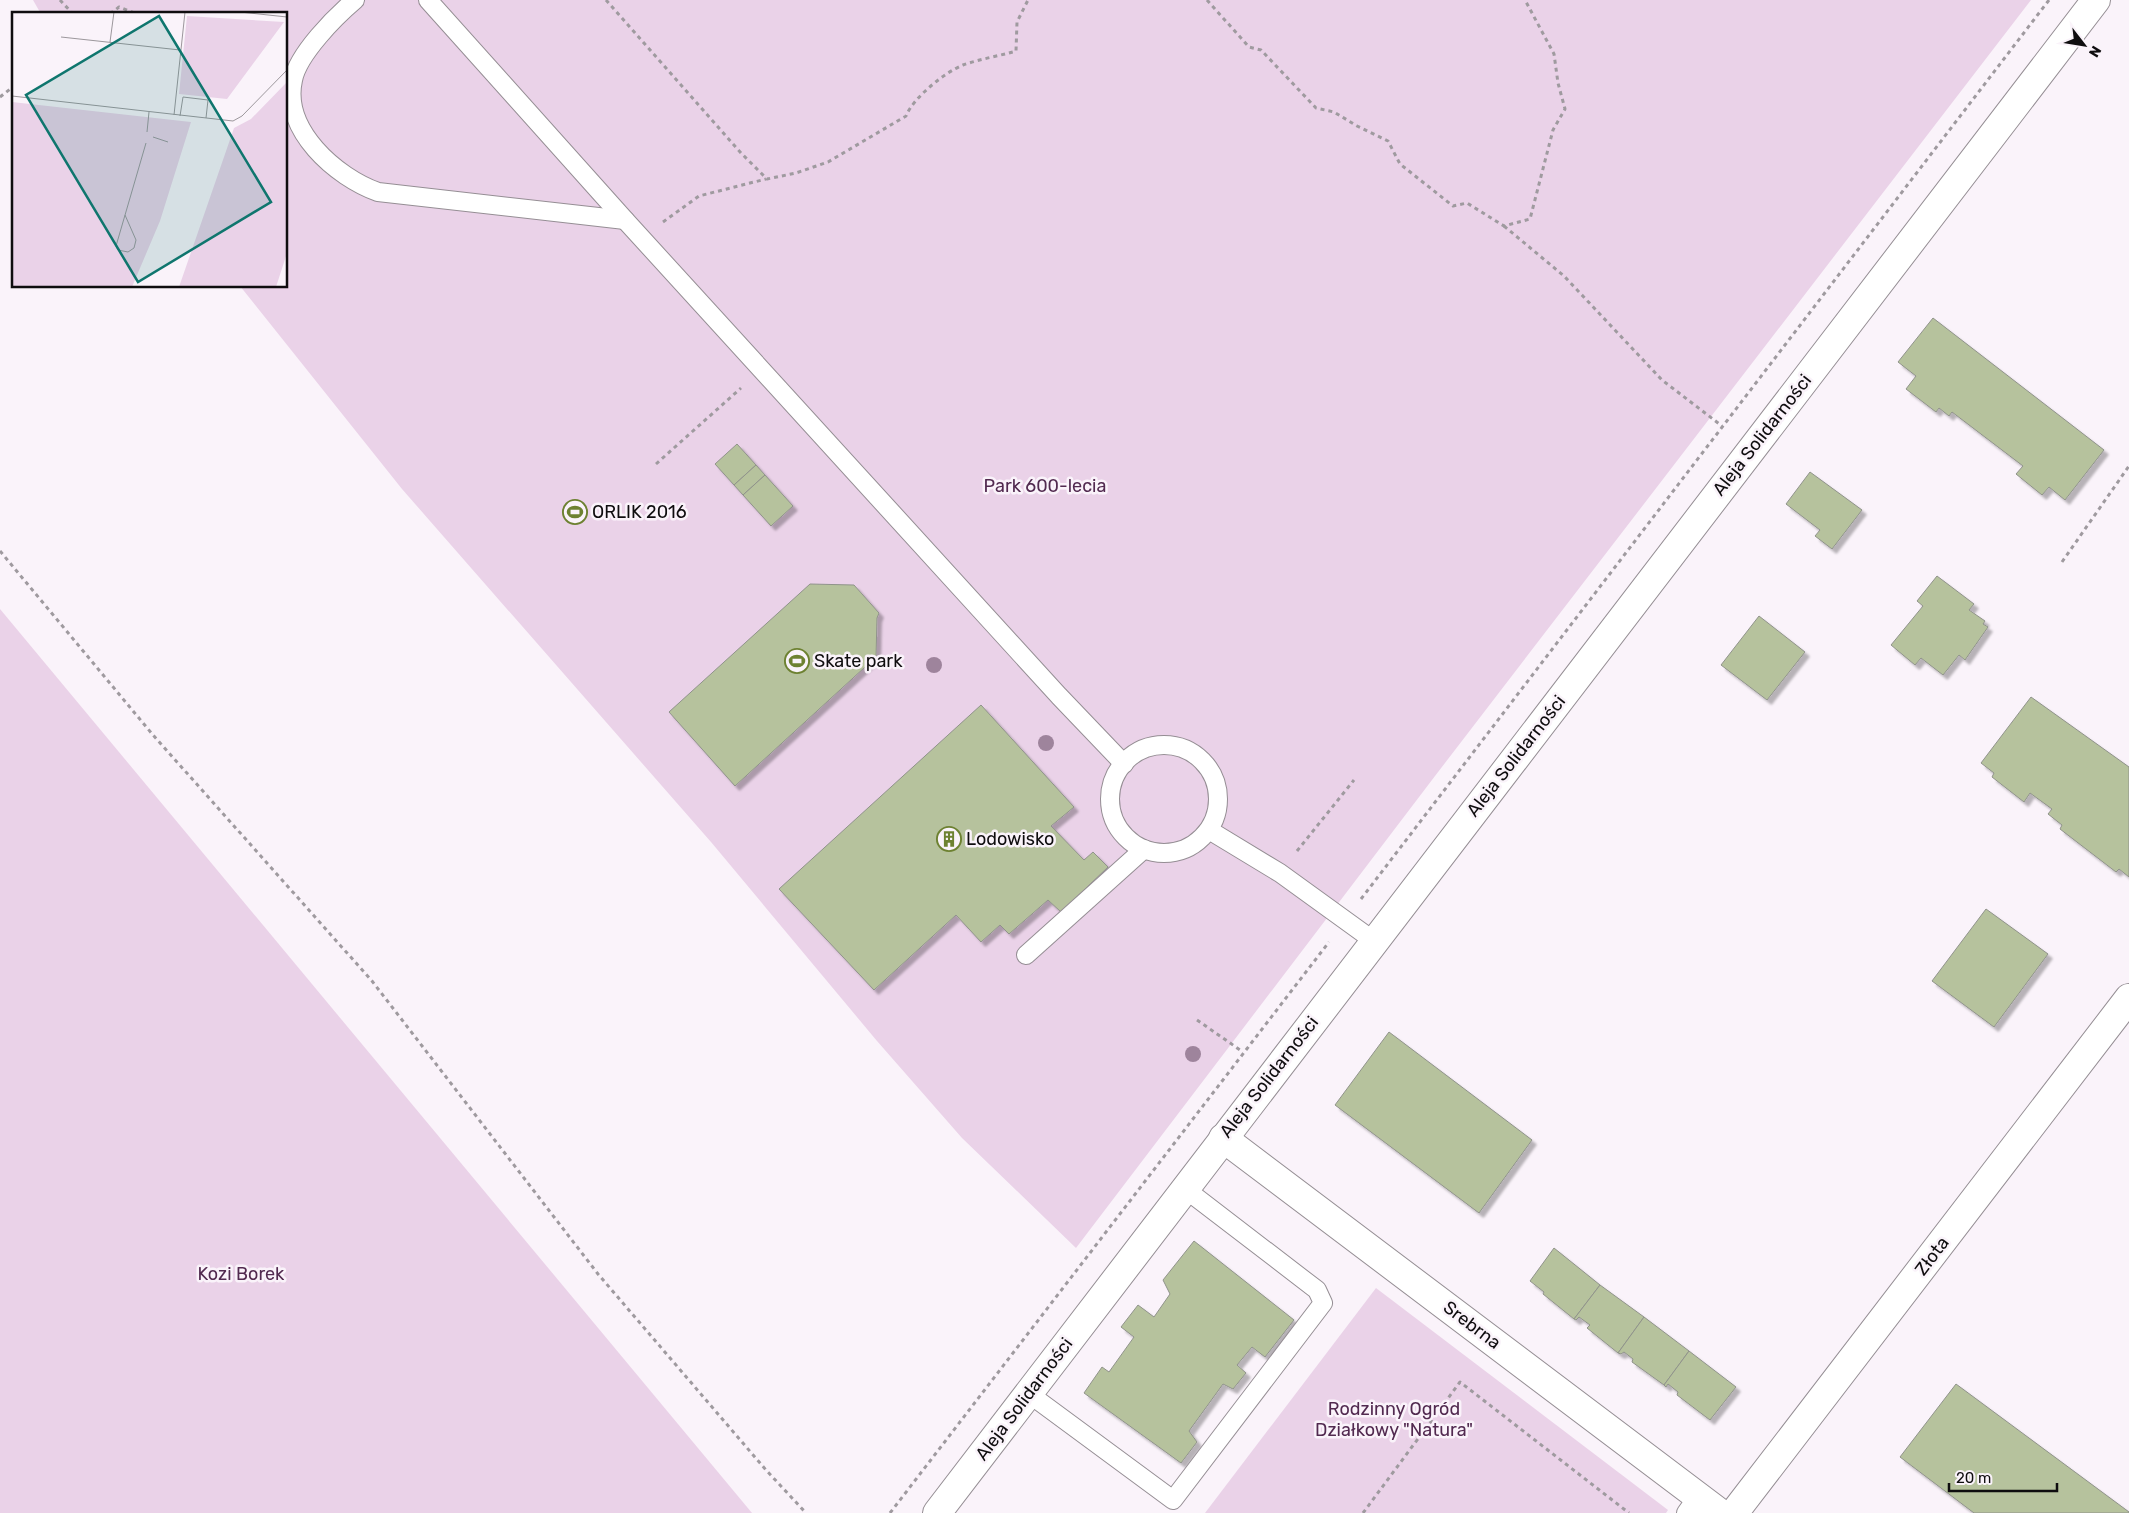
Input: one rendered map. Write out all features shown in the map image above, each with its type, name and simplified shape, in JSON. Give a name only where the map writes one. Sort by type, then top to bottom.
[{"type":"street","name":"Aleja Solidarności","points":[[937,1513],[1184,1188],[2096,0]]},
{"type":"street","name":"Złota","points":[[1734,1513],[2129,998]]},
{"type":"street","name":"Srebrna","points":[[1223,1138],[1692,1505],[1720,1513]]},
{"type":"lane","points":[[355,0],[328,26],[298,66],[291,92],[295,115],[303,131],[320,154],[340,173],[378,192],[625,220]]},
{"type":"lane","points":[[428,0],[625,220],[1059,696],[1124,764]]},
{"type":"lane","points":[[1155,746],[1173,746],[1190,752],[1204,763],[1214,778],[1218,796],[1216,813],[1209,830],[1199,841],[1173,853],[1158,853],[1144,850],[1129,840],[1118,828],[1112,812],[1110,794],[1114,778],[1124,764],[1138,752],[1155,746]]},
{"type":"lane","points":[[1209,830],[1280,873],[1374,941]]},
{"type":"lane","points":[[1026,955],[1144,850]]},
{"type":"lane","points":[[1028,1393],[1173,1500],[1323,1303],[1317,1290],[1184,1188]]},
{"type":"path","points":[[60,0],[71,12]]},
{"type":"path","points":[[606,0],[741,153],[767,179]]},
{"type":"path","points":[[642,238],[699,196],[796,173],[828,162],[906,116],[910,107],[933,84],[962,66],[1016,51],[1017,22],[1028,0]]},
{"type":"path","points":[[1207,0],[1249,47],[1261,50],[1316,108],[1334,112],[1388,141],[1400,164],[1453,206],[1467,203],[1504,226],[1564,276],[1662,380],[1722,426]]},
{"type":"path","points":[[1504,226],[1530,219],[1553,130],[1565,109],[1558,83],[1554,54],[1525,0]]},
{"type":"path","points":[[890,1513],[2049,0]]},
{"type":"path","points":[[113,12],[119,7],[132,12]]},
{"type":"path","points":[[0,97],[12,88]]},
{"type":"path","points":[[656,464],[762,370]]},
{"type":"path","points":[[2062,562],[2129,466]]},
{"type":"path","points":[[0,550],[153,735],[372,980],[598,1274],[766,1470],[806,1513]]},
{"type":"path","points":[[1280,873],[1354,780]]},
{"type":"path","points":[[1197,1020],[1242,1052]]},
{"type":"path","points":[[1363,1513],[1460,1382],[1629,1513]]},
{"type":"green space","name":"Park 600-lecia","points":[[33,0],[2031,0],[1435,776],[1076,1248],[962,1138],[877,1041],[711,842],[402,489],[242,288],[288,288],[288,12],[40,12]]},
{"type":"green space","name":"Kozi Borek","points":[[0,609],[752,1513],[0,1513]]},
{"type":"green space","name":"Rodzinny Ogród Działkowy \"Natura\"","points":[[1376,1288],[1668,1510],[1666,1513],[1205,1513]]},
{"type":"building","points":[[1933,318],[2104,450],[2065,500],[2049,487],[2042,495],[2016,474],[2023,466],[1952,412],[1949,416],[1939,408],[1936,412],[1906,389],[1916,376],[1898,362]]},
{"type":"building","points":[[737,444],[756,465],[734,485],[715,464]]},
{"type":"building","points":[[756,465],[765,475],[743,495],[734,485]]},
{"type":"building","points":[[1810,472],[1862,510],[1832,549],[1815,536],[1820,530],[1786,504]]},
{"type":"building","points":[[765,475],[793,506],[771,526],[743,495]]},
{"type":"building","points":[[1937,576],[1974,604],[1969,610],[1985,621],[1983,624],[1988,627],[1965,660],[1959,655],[1943,675],[1921,658],[1915,665],[1891,645],[1923,606],[1917,601]]},
{"type":"building","name":"Skate park","points":[[810,584],[854,585],[879,613],[877,618],[876,657],[735,786],[669,712]]},
{"type":"building","points":[[1759,616],[1805,652],[1767,700],[1721,665]]},
{"type":"building","points":[[2031,697],[2129,767],[2129,877],[2119,869],[2116,872],[2060,829],[2062,825],[2048,814],[2052,809],[2030,793],[2024,802],[1992,777],[1994,773],[1981,763]]},
{"type":"building","name":"Lodowisko","points":[[981,705],[1074,807],[1051,826],[1084,860],[1093,852],[1108,867],[1061,912],[1048,900],[1009,934],[1000,925],[981,942],[956,915],[874,990],[779,889]]},
{"type":"building","points":[[1986,909],[2048,954],[1994,1027],[1932,981]]},
{"type":"building","points":[[1389,1032],[1532,1140],[1479,1213],[1335,1105]]},
{"type":"building","points":[[1194,1241],[1294,1320],[1265,1357],[1252,1347],[1237,1365],[1246,1373],[1233,1389],[1223,1384],[1189,1431],[1197,1442],[1181,1463],[1084,1393],[1102,1367],[1109,1372],[1134,1337],[1121,1327],[1138,1305],[1154,1317],[1170,1294],[1163,1280]]},
{"type":"building","points":[[1554,1248],[1600,1285],[1574,1319],[1530,1281]]},
{"type":"building","points":[[1600,1285],[1644,1317],[1618,1353],[1587,1328],[1590,1325],[1579,1317],[1576,1320],[1574,1319]]},
{"type":"building","points":[[1644,1317],[1689,1351],[1664,1385],[1632,1362],[1633,1359],[1624,1352],[1618,1353]]},
{"type":"building","points":[[1689,1351],[1736,1387],[1710,1420],[1677,1395],[1678,1392],[1668,1384],[1666,1387],[1664,1385]]},
{"type":"building","points":[[1956,1384],[2129,1513],[1974,1513],[1900,1457]]},
{"type":"place","name":"ORLIK 2016","points":[[575,512]]},
{"type":"place","name":"Skate park","points":[[797,661]]},
{"type":"place","name":"Lodowisko","points":[[949,839]]}]
